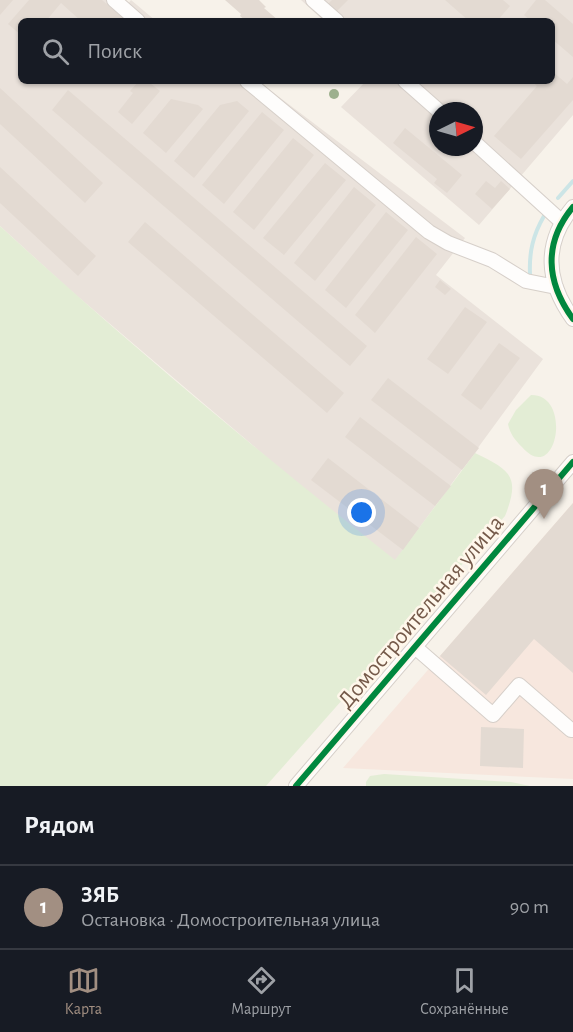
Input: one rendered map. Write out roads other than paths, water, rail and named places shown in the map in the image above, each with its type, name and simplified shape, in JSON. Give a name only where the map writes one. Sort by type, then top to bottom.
[{"type":"street","points":[[114,0],[135,18]]},
{"type":"street","points":[[313,0],[333,18]]},
{"type":"street","points":[[251,84],[438,238],[492,260],[526,281],[556,287]]},
{"type":"street","points":[[408,84],[429,102]]},
{"type":"street","points":[[483,150],[562,222]]},
{"type":"street","points":[[573,207],[562,222],[552,248],[552,273],[556,287],[573,319]]},
{"type":"street","points":[[563,304],[573,292]]},
{"type":"street","name":"Домостроительная улица","points":[[296,786],[573,462]]},
{"type":"street","points":[[415,647],[493,715],[519,685],[573,730]]},
{"type":"waterway","points":[[558,198],[573,181]]},
{"type":"waterway","points":[[530,274],[532,244],[544,216]]},
{"type":"place","name":"ЗЯБ","points":[[544,519]]}]
